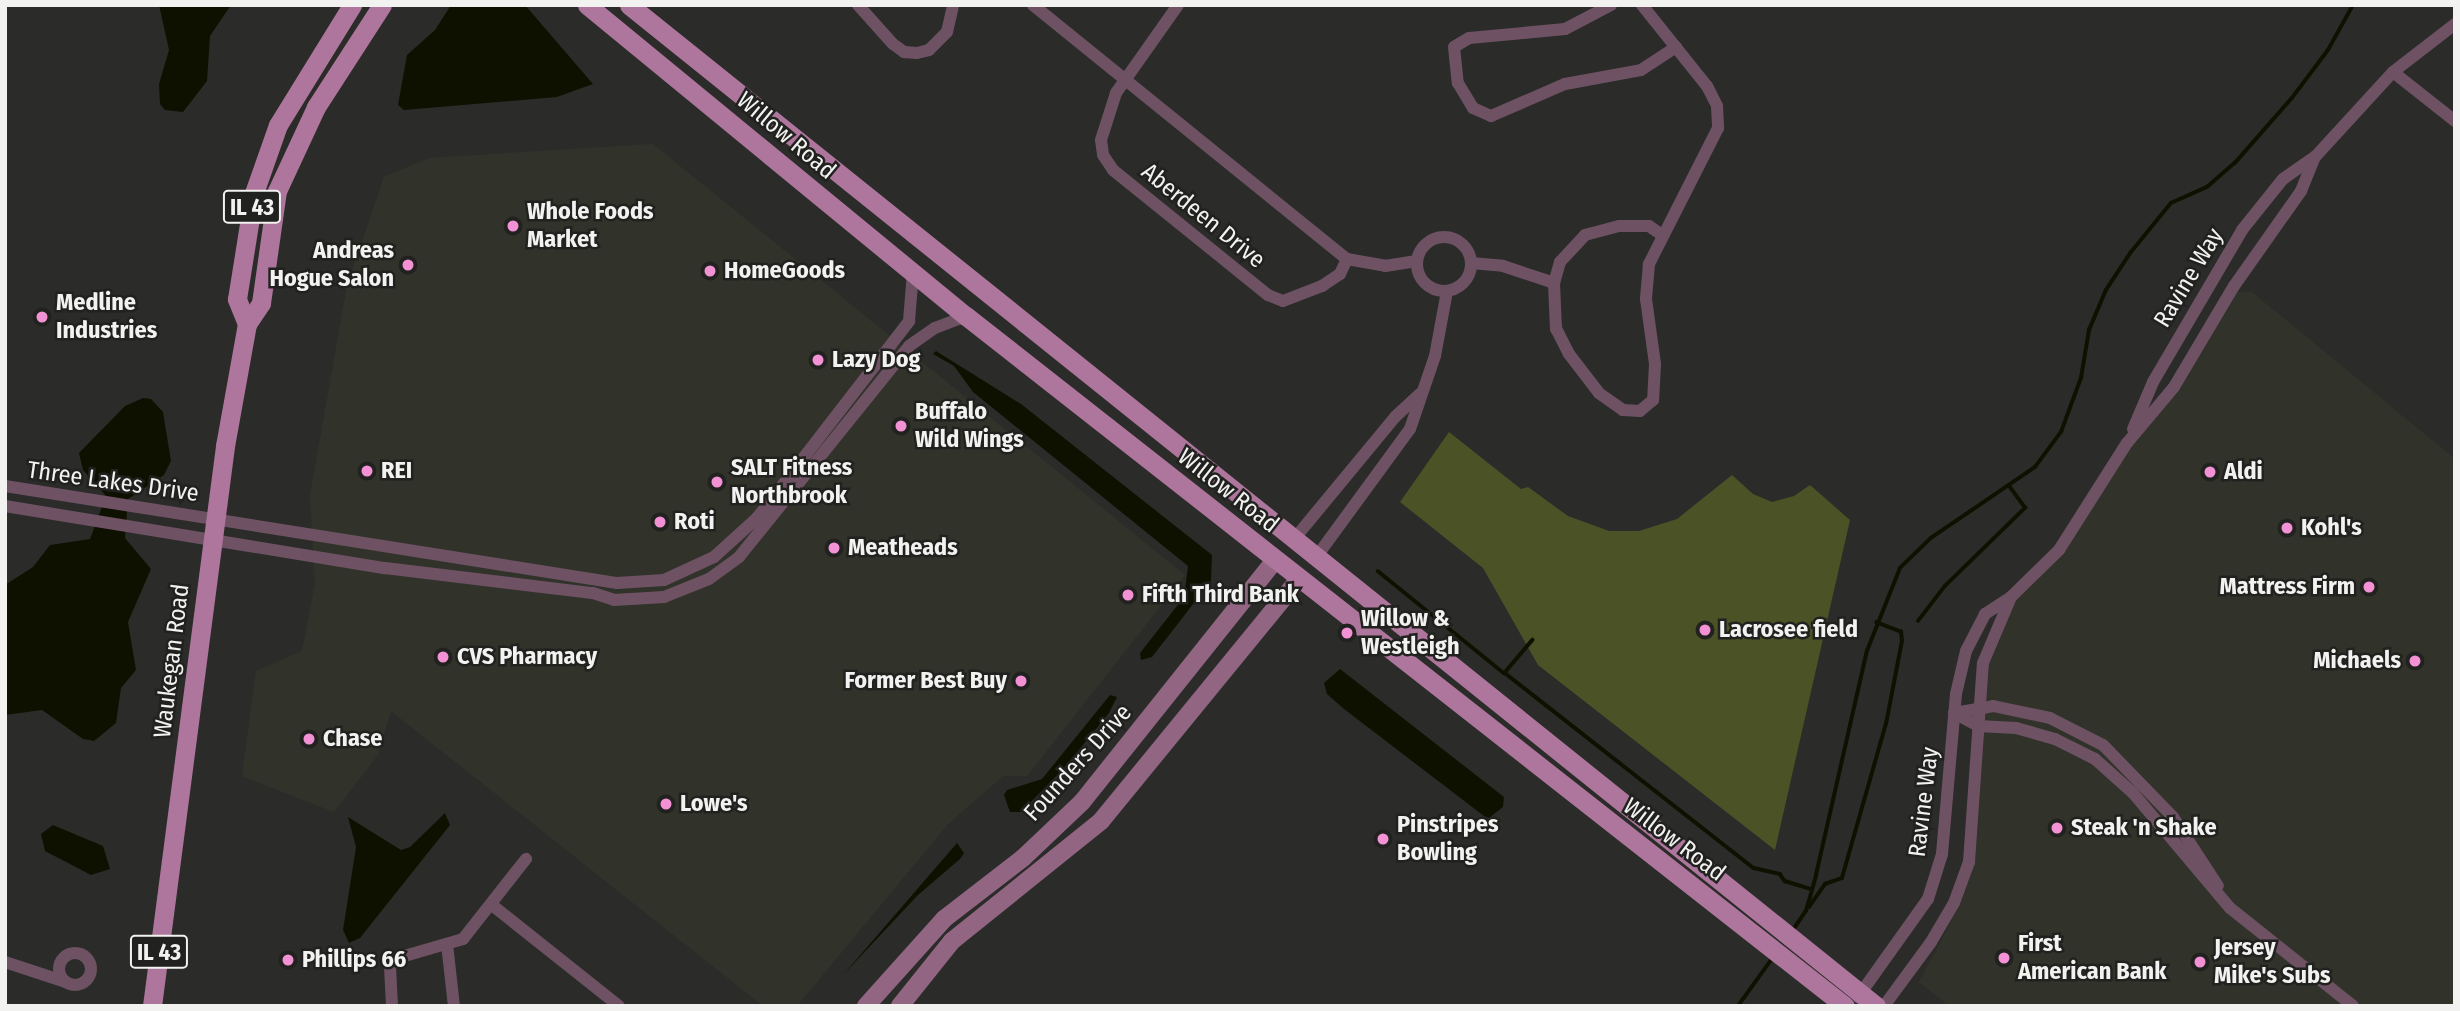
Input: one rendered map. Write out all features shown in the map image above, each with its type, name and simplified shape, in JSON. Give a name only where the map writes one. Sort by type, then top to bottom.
[{"type":"main road","name":"Waukegan Road","points":[[247,324],[237,299],[254,193],[278,125],[352,5]]},
{"type":"main road","name":"Waukegan Road","points":[[152,1006],[214,518],[247,324],[261,303],[283,171],[316,107],[382,5]]},
{"type":"main road","name":"Willow Road","points":[[587,5],[966,316],[1299,579],[1863,1002]]},
{"type":"main road","name":"Willow Road","points":[[629,5],[1295,538],[1773,936]]},
{"type":"main road","points":[[1275,560],[1295,538]]},
{"type":"main road","points":[[1299,579],[1317,556]]},
{"type":"main road","name":"Founders Drive","points":[[866,1006],[944,919],[1023,858],[1082,802],[1275,560]]},
{"type":"main road","name":"Founders Drive","points":[[900,1006],[952,942],[1101,821],[1299,579]]},
{"type":"main road","name":"Willow Road","points":[[1797,954],[1845,1006]]},
{"type":"street","points":[[858,5],[893,44],[904,52],[917,53],[929,50],[947,32],[953,5]]},
{"type":"street","points":[[1033,5],[1347,259],[1385,266],[1417,261]]},
{"type":"street","points":[[1124,79],[1178,5]]},
{"type":"street","points":[[1611,5],[1565,29],[1469,38],[1454,47],[1458,83],[1473,108],[1491,116],[1565,84],[1641,70],[1676,47]]},
{"type":"street","points":[[1642,5],[1707,86],[1717,106],[1718,128],[1662,235],[1646,279],[1655,364],[1653,400],[1640,411],[1623,410],[1581,374],[1556,329],[1554,283],[1560,262],[1586,235],[1619,226],[1649,226],[1662,235]]},
{"type":"street","name":"Ravine Way","points":[[2127,443],[2153,382],[2242,230],[2283,179],[2315,157],[2393,72],[2455,24]]},
{"type":"street","points":[[2393,72],[2455,121]]},
{"type":"street","name":"Aberdeen Drive","points":[[1124,79],[1109,107],[1103,155],[1113,170],[1268,295],[1283,301],[1322,286],[1340,274],[1347,259]]},
{"type":"street","name":"Ravine Way","points":[[1863,1002],[1928,899],[1942,854],[1954,713],[1966,651],[1985,614],[2011,597],[2059,550],[2127,443],[2174,387],[2234,286],[2301,191],[2315,157]]},
{"type":"street","points":[[1317,556],[1410,429],[1435,356],[1447,291],[1467,279],[1471,263],[1465,247],[1441,237],[1425,245],[1417,261],[1425,283],[1447,291]]},
{"type":"street","points":[[1471,263],[1503,266],[1554,283]]},
{"type":"street","name":"Three Lakes Drive","points":[[5,486],[617,583],[676,576],[735,541],[820,437],[909,321],[914,272]]},
{"type":"street","name":"Three Lakes Drive","points":[[5,506],[211,541],[593,593],[614,600],[664,597],[709,579],[739,557],[909,346],[935,327],[966,316]]},
{"type":"street","points":[[1295,538],[1395,417],[1420,394]]},
{"type":"street","name":"Ravine Way","points":[[1884,1006],[1931,942],[1954,902],[1969,862],[1983,663],[2011,597]]},
{"type":"street","points":[[1954,713],[1979,705],[2050,718],[2103,746],[2173,817],[2230,908]]},
{"type":"street","points":[[1954,713],[1978,726],[2016,728],[2042,735],[2095,759],[2133,793],[2230,908],[2353,1006]]},
{"type":"street","points":[[392,1006],[390,966],[400,955],[463,939],[526,859]]},
{"type":"street","points":[[492,905],[619,1006]]},
{"type":"street","points":[[447,944],[454,1006]]},
{"type":"street","points":[[5,962],[66,982]]},
{"type":"shaded area","points":[[159,5],[231,5],[210,36],[207,81],[183,112],[165,110],[160,104],[159,84],[169,50]]},
{"type":"shaded area","points":[[451,5],[525,5],[593,84],[557,97],[404,110],[398,105],[407,55],[435,30]]},
{"type":"shaded area","points":[[653,144],[1185,575],[1027,776],[1003,776],[948,824],[797,1006],[763,1006],[391,711],[378,755],[334,812],[242,776],[256,671],[302,651],[315,584],[310,495],[347,286],[384,177],[429,158]]},
{"type":"shaded area","points":[[2238,292],[2252,292],[2455,459],[2455,1006],[1949,1006],[1919,982],[1960,905],[1975,863],[1989,665],[2016,600],[2064,554],[2131,445],[2179,391]]},
{"type":"shaded area","points":[[936,351],[1021,404],[1212,555],[1211,581],[1152,657],[1141,660],[1140,653],[1184,597],[1188,566],[973,392],[954,366],[933,354]]},
{"type":"shaded area","points":[[143,398],[151,399],[163,412],[171,461],[164,475],[128,499],[125,538],[151,569],[128,622],[136,670],[121,688],[116,723],[94,741],[83,739],[42,710],[5,715],[5,585],[33,567],[50,545],[90,539],[106,496],[83,470],[79,453],[125,406]]},
{"type":"shaded area","points":[[1340,669],[1504,797],[1503,807],[1489,818],[1484,816],[1344,709],[1327,694],[1324,683]]},
{"type":"shaded area","points":[[1110,695],[1117,697],[1109,713],[1065,767],[1021,812],[1010,812],[1004,795],[1007,790],[1042,779]]},
{"type":"shaded area","points":[[445,813],[450,825],[360,938],[349,943],[343,930],[356,847],[348,817],[401,850],[410,847]]},
{"type":"shaded area","points":[[53,825],[103,846],[110,869],[91,875],[45,851],[41,834]]},
{"type":"shaded area","points":[[957,843],[964,853],[960,859],[918,895],[843,975]]},
{"type":"green space","points":[[1449,432],[1521,489],[1528,487],[1568,516],[1609,531],[1639,531],[1677,519],[1732,475],[1753,494],[1772,502],[1794,496],[1810,485],[1850,520],[1775,850],[1538,665],[1483,568],[1400,502]]},
{"type":"waterway","points":[[1793,930],[1806,911],[1816,875],[1867,651],[1900,568],[1931,538],[2035,467],[2061,432],[2081,378],[2089,330],[2106,290],[2131,252],[2171,203],[2207,187],[2235,163],[2292,98],[2328,50],[2353,5]]},
{"type":"waterway","points":[[1918,621],[1945,586],[2025,508],[2009,486]]},
{"type":"waterway","points":[[1378,571],[1504,673]]},
{"type":"waterway","points":[[1809,907],[1825,884],[1842,878],[1886,724],[1902,641],[1901,632],[1877,623]]},
{"type":"waterway","points":[[1533,640],[1505,673],[1754,868],[1780,874],[1785,881],[1812,889]]},
{"type":"waterway","points":[[1738,1006],[1774,956]]},
{"type":"place","name":"Whole Foods Market","points":[[513,226]]},
{"type":"place","name":"Andreas Hogue Salon","points":[[408,265]]},
{"type":"place","name":"HomeGoods","points":[[710,271]]},
{"type":"place","name":"Medline Industries","points":[[42,317]]},
{"type":"place","name":"Lazy Dog","points":[[818,360]]},
{"type":"place","name":"Buffalo Wild Wings","points":[[901,426]]},
{"type":"place","name":"REI","points":[[367,471]]},
{"type":"place","name":"Aldi","points":[[2210,472]]},
{"type":"place","name":"SALT Fitness Northbrook","points":[[717,482]]},
{"type":"place","name":"Roti","points":[[660,522]]},
{"type":"place","name":"Kohl's","points":[[2287,528]]},
{"type":"place","name":"Meatheads","points":[[834,548]]},
{"type":"place","name":"Mattress Firm","points":[[2369,587]]},
{"type":"place","name":"Fifth Third Bank","points":[[1128,595]]},
{"type":"place","name":"Lacrosee field","points":[[1705,630]]},
{"type":"place","name":"Willow & Westleigh","points":[[1347,633]]},
{"type":"place","name":"CVS Pharmacy","points":[[443,657]]},
{"type":"place","name":"Michaels","points":[[2415,661]]},
{"type":"place","name":"Former Best Buy","points":[[1021,681]]},
{"type":"place","name":"Chase","points":[[309,739]]},
{"type":"place","name":"Lowe's","points":[[666,804]]},
{"type":"place","name":"Steak 'n Shake","points":[[2057,828]]},
{"type":"place","name":"Pinstripes Bowling","points":[[1383,839]]},
{"type":"place","name":"First American Bank","points":[[2004,958]]},
{"type":"place","name":"Phillips 66","points":[[288,960]]},
{"type":"place","name":"Jersey Mike's Subs","points":[[2200,962]]}]
